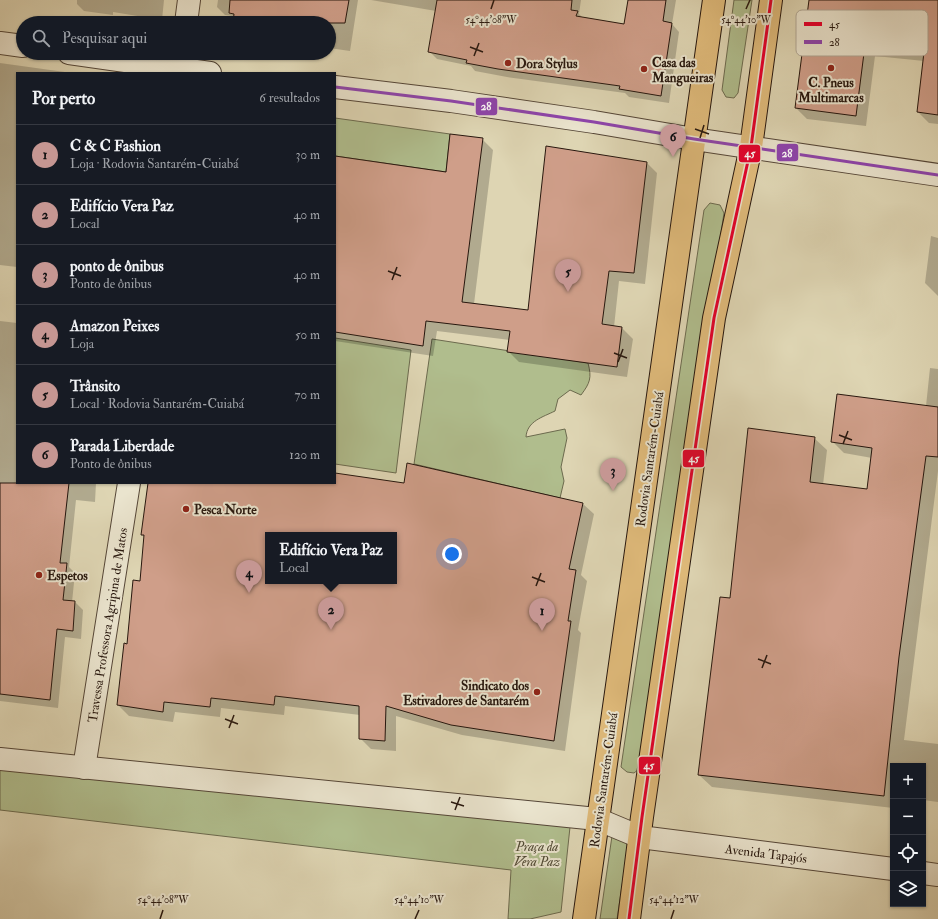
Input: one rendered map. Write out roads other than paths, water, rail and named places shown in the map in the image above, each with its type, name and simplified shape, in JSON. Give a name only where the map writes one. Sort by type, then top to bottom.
[{"type":"highway","name":"Rodovia Santarém-Cuiabá","points":[[584,919],[714,0]]},
{"type":"highway","points":[[629,919],[714,318],[752,147],[771,0]]},
{"type":"street","points":[[187,16],[189,0]]},
{"type":"street","points":[[0,43],[16,45]]},
{"type":"street","points":[[134,60],[181,65],[206,72]]},
{"type":"street","points":[[336,87],[451,101],[938,175]]},
{"type":"street","name":"Travessa Professora Agripina de Matos","points":[[84,768],[128,484]]},
{"type":"street","name":"Avenida Tapajós","points":[[0,759],[597,819],[640,837],[890,869]]},
{"type":"street","points":[[926,873],[938,875]]},
{"type":"place","name":"Dora Stylus","points":[[508,63]]},
{"type":"place","name":"C. Pneus Multimarcas","points":[[831,68]]},
{"type":"place","name":"Casa das Mangueiras","points":[[644,69]]},
{"type":"place","name":"Parada Liberdade","points":[[673,157]]},
{"type":"place","name":"Trânsito","points":[[568,292]]},
{"type":"place","name":"ponto de ônibus","points":[[613,491]]},
{"type":"place","name":"Pesca Norte","points":[[186,509]]},
{"type":"place","name":"Espetos","points":[[39,575]]},
{"type":"place","name":"Amazon Peixes","points":[[249,593]]},
{"type":"place","name":"Edifício Vera Paz","points":[[331,630]]},
{"type":"place","name":"C & C Fashion","points":[[542,631]]},
{"type":"place","name":"Sindicato dos Estivadores de Santarém","points":[[537,692]]},
{"type":"park label","name":"Praça da Vera Paz","points":[[537,854]]}]
